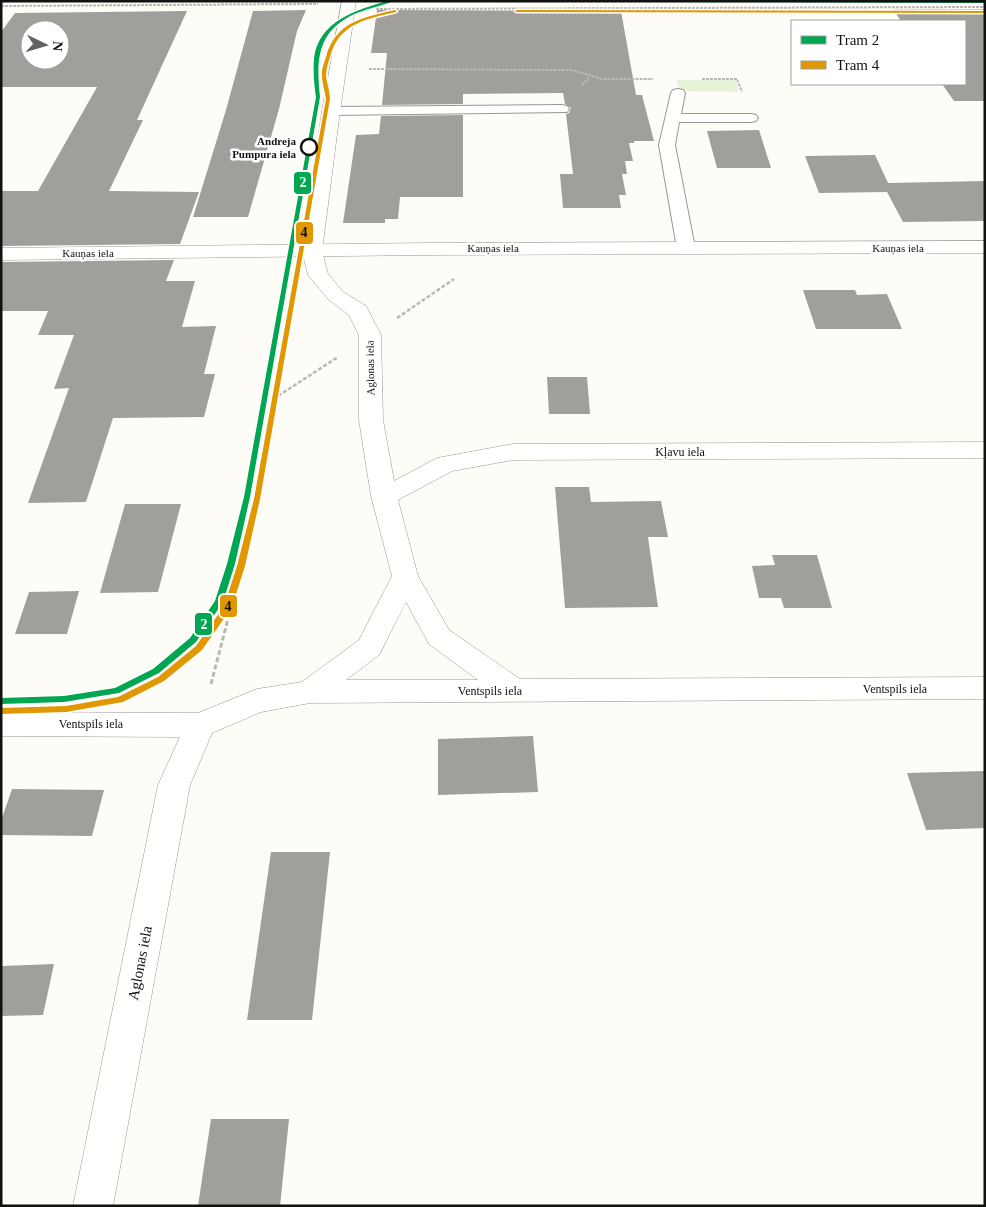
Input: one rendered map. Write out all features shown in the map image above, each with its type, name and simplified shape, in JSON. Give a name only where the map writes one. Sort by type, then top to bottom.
[{"type":"street","name":"Aglonas iela","points":[[349,1],[331,111],[312,251],[318,275],[336,296],[358,311],[370,336],[371,420],[384,496],[405,576],[439,637],[515,691]]},
{"type":"street","name":"Kauņas iela","points":[[1,254],[428,248],[985,247]]},
{"type":"street","name":"Kļavu iela","points":[[384,496],[446,464],[513,452],[985,450]]},
{"type":"street","points":[[310,692],[368,647],[405,576]]},
{"type":"street","name":"Ventspils iela","points":[[1,724],[200,725],[257,701],[310,692],[985,688]]},
{"type":"street","name":"Aglonas iela","points":[[93,1206],[174,785],[200,725]]},
{"type":"lane","points":[[678,93],[667,145],[686,248]]},
{"type":"lane","points":[[331,111],[562,109]]},
{"type":"lane","points":[[672,118],[751,118]]},
{"type":"path","points":[[1,6],[322,4]]},
{"type":"path","points":[[371,8],[985,7]]},
{"type":"path","points":[[361,69],[572,70],[589,78],[656,79]]},
{"type":"path","points":[[582,85],[589,78]]},
{"type":"path","points":[[701,79],[737,79],[742,93]]},
{"type":"path","points":[[200,725],[260,497],[295,284]]},
{"type":"green space","points":[[677,80],[736,80],[739,92],[680,91]]},
{"type":"building","points":[[893,9],[985,9],[985,101],[954,101],[943,85],[966,85],[966,20],[900,20]]},
{"type":"building","points":[[306,10],[297,31],[279,109],[248,217],[193,217],[226,110],[253,11]]},
{"type":"building","points":[[377,10],[621,11],[636,95],[642,95],[654,141],[634,141],[634,143],[629,143],[633,161],[625,161],[627,174],[622,174],[626,195],[619,195],[621,208],[563,208],[560,174],[573,174],[566,114],[569,113],[571,108],[565,104],[563,93],[463,94],[463,104],[382,105],[387,53],[371,53]]},
{"type":"building","points":[[187,11],[137,120],[143,120],[109,191],[199,192],[180,244],[1,246],[1,191],[38,191],[97,87],[1,87],[1,32],[15,13]]},
{"type":"building","points":[[463,115],[463,197],[400,197],[398,219],[385,219],[385,223],[343,223],[356,135],[379,134],[381,116]]},
{"type":"building","points":[[759,130],[771,168],[717,168],[707,131]]},
{"type":"building","points":[[875,155],[888,183],[985,181],[985,221],[903,222],[887,192],[819,193],[805,156]]},
{"type":"building","points":[[174,260],[166,281],[195,281],[182,327],[216,326],[204,374],[215,374],[204,417],[113,418],[86,502],[28,503],[69,388],[54,389],[74,335],[38,335],[48,311],[1,311],[1,262]]},
{"type":"building","points":[[803,290],[855,290],[857,295],[887,294],[902,329],[816,329]]},
{"type":"building","points":[[547,377],[587,377],[590,414],[549,414]]},
{"type":"building","points":[[555,487],[589,487],[591,502],[661,501],[668,537],[648,537],[658,607],[565,608]]},
{"type":"building","points":[[125,504],[181,504],[158,592],[100,593]]},
{"type":"building","points":[[772,555],[817,555],[832,608],[784,608],[781,598],[759,598],[752,566],[775,565]]},
{"type":"building","points":[[79,591],[67,634],[15,634],[29,592]]},
{"type":"building","points":[[533,736],[538,792],[438,795],[438,739]]},
{"type":"building","points":[[985,771],[985,828],[926,830],[907,773]]},
{"type":"building","points":[[12,789],[104,790],[92,836],[1,835],[1,821]]},
{"type":"building","points":[[271,852],[330,852],[312,1020],[247,1020]]},
{"type":"building","points":[[54,964],[43,1015],[1,1016],[1,966]]},
{"type":"building","points":[[211,1119],[289,1119],[280,1206],[198,1206]]},
{"type":"tram line","name":"2","points":[[1,701],[64,699],[116,691],[156,671],[193,640],[219,602],[231,564],[247,497],[318,97],[317,56],[321,42],[329,30],[340,21],[354,13],[392,1]]},
{"type":"tram line","name":"2","points":[[634,1],[985,2]]},
{"type":"tram line","name":"4","points":[[1,711],[66,709],[120,700],[161,679],[199,648],[228,607],[241,566],[257,499],[328,99],[324,70],[332,45],[337,36],[345,29],[363,19],[395,11]]},
{"type":"tram line","name":"4","points":[[517,11],[985,12]]},
{"type":"place","name":"Andreja Pumpura iela","points":[[309,147]]}]
